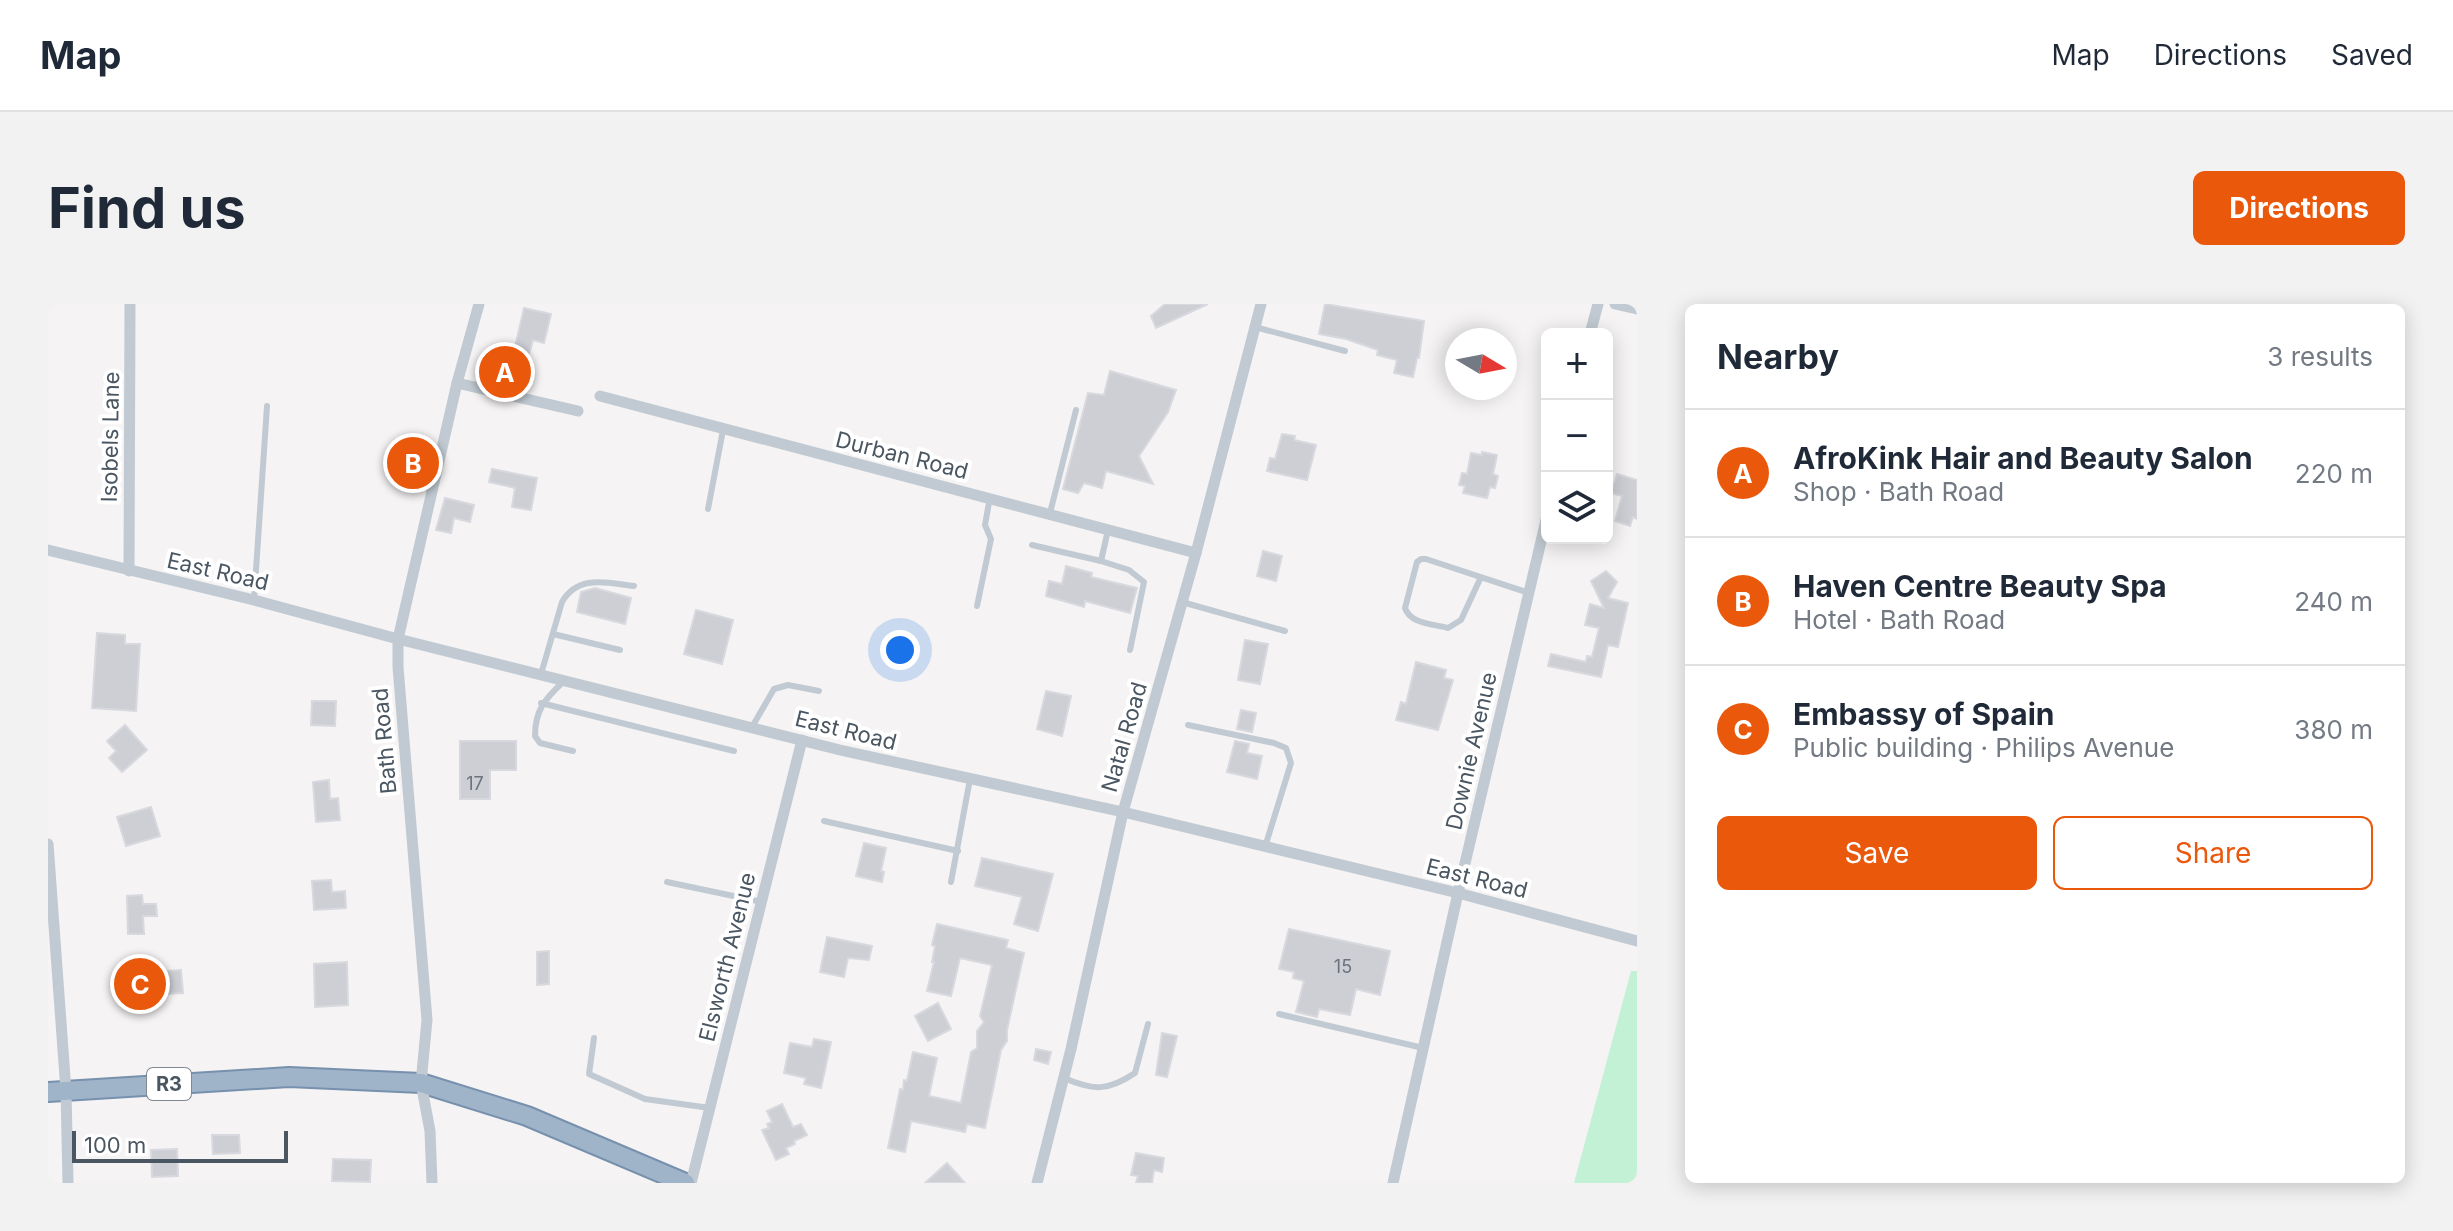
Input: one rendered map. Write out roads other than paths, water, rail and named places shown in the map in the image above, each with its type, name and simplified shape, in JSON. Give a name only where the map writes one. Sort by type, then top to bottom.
[{"type":"highway","name":"R3","points":[[57,1092],[289,1077],[421,1083],[474,1098],[570,1133],[685,1183]]},
{"type":"street","name":"Isobels Lane","points":[[129,571],[130,304]]},
{"type":"street","name":"Bath Road","points":[[432,1183],[430,1131],[421,1083],[427,1020],[398,639],[457,383],[479,304]]},
{"type":"street","name":"Natal Road","points":[[1037,1183],[1064,1078],[1123,812],[1196,553],[1261,304]]},
{"type":"street","points":[[1592,328],[1598,304]]},
{"type":"street","points":[[1615,304],[1637,309]]},
{"type":"street","points":[[457,383],[578,411]]},
{"type":"street","name":"Durban Road","points":[[600,396],[1196,553]]},
{"type":"street","name":"Downie Avenue","points":[[1393,1183],[1541,542]]},
{"type":"street","name":"East Road","points":[[48,550],[802,740],[1123,812],[1458,893],[1637,941]]},
{"type":"street","name":"Elsworth Avenue","points":[[691,1183],[802,740]]},
{"type":"street","points":[[48,844],[57,1092],[68,1183]]},
{"type":"lane","points":[[1255,327],[1345,351]]},
{"type":"lane","points":[[254,600],[267,406]]},
{"type":"lane","points":[[1050,513],[1076,410]]},
{"type":"lane","points":[[708,509],[723,430]]},
{"type":"lane","points":[[977,606],[991,539],[985,525],[990,497]]},
{"type":"lane","points":[[1101,561],[1108,530]]},
{"type":"lane","points":[[1032,545],[1101,561],[1140,576],[1144,582],[1130,650]]},
{"type":"lane","points":[[1481,577],[1461,620],[1448,628],[1411,619],[1406,614],[1417,562],[1421,559],[1481,577],[1529,593]]},
{"type":"lane","points":[[541,674],[562,602],[575,586],[595,581],[634,586]]},
{"type":"lane","points":[[1182,602],[1285,631]]},
{"type":"lane","points":[[553,634],[620,650]]},
{"type":"lane","points":[[398,639],[565,680]]},
{"type":"lane","points":[[565,680],[541,703],[535,719],[535,736],[540,743],[573,751]]},
{"type":"lane","points":[[752,727],[774,689],[788,685],[819,691]]},
{"type":"lane","points":[[541,703],[734,751]]},
{"type":"lane","points":[[1188,725],[1286,748],[1291,763],[1265,847]]},
{"type":"lane","points":[[951,882],[970,779]]},
{"type":"lane","points":[[824,821],[958,851]]},
{"type":"lane","points":[[667,882],[762,902]]},
{"type":"lane","points":[[1279,1014],[1425,1048]]},
{"type":"lane","points":[[1064,1078],[1094,1089],[1119,1083],[1135,1073],[1148,1024]]},
{"type":"lane","points":[[594,1038],[589,1074],[645,1099],[710,1108]]},
{"type":"place","name":"AfroKink Hair and Beauty Salon","points":[[505,372]]},
{"type":"place","name":"Haven Centre Beauty Spa","points":[[413,463]]},
{"type":"place","name":"Embassy of Spain","points":[[140,984]]}]
